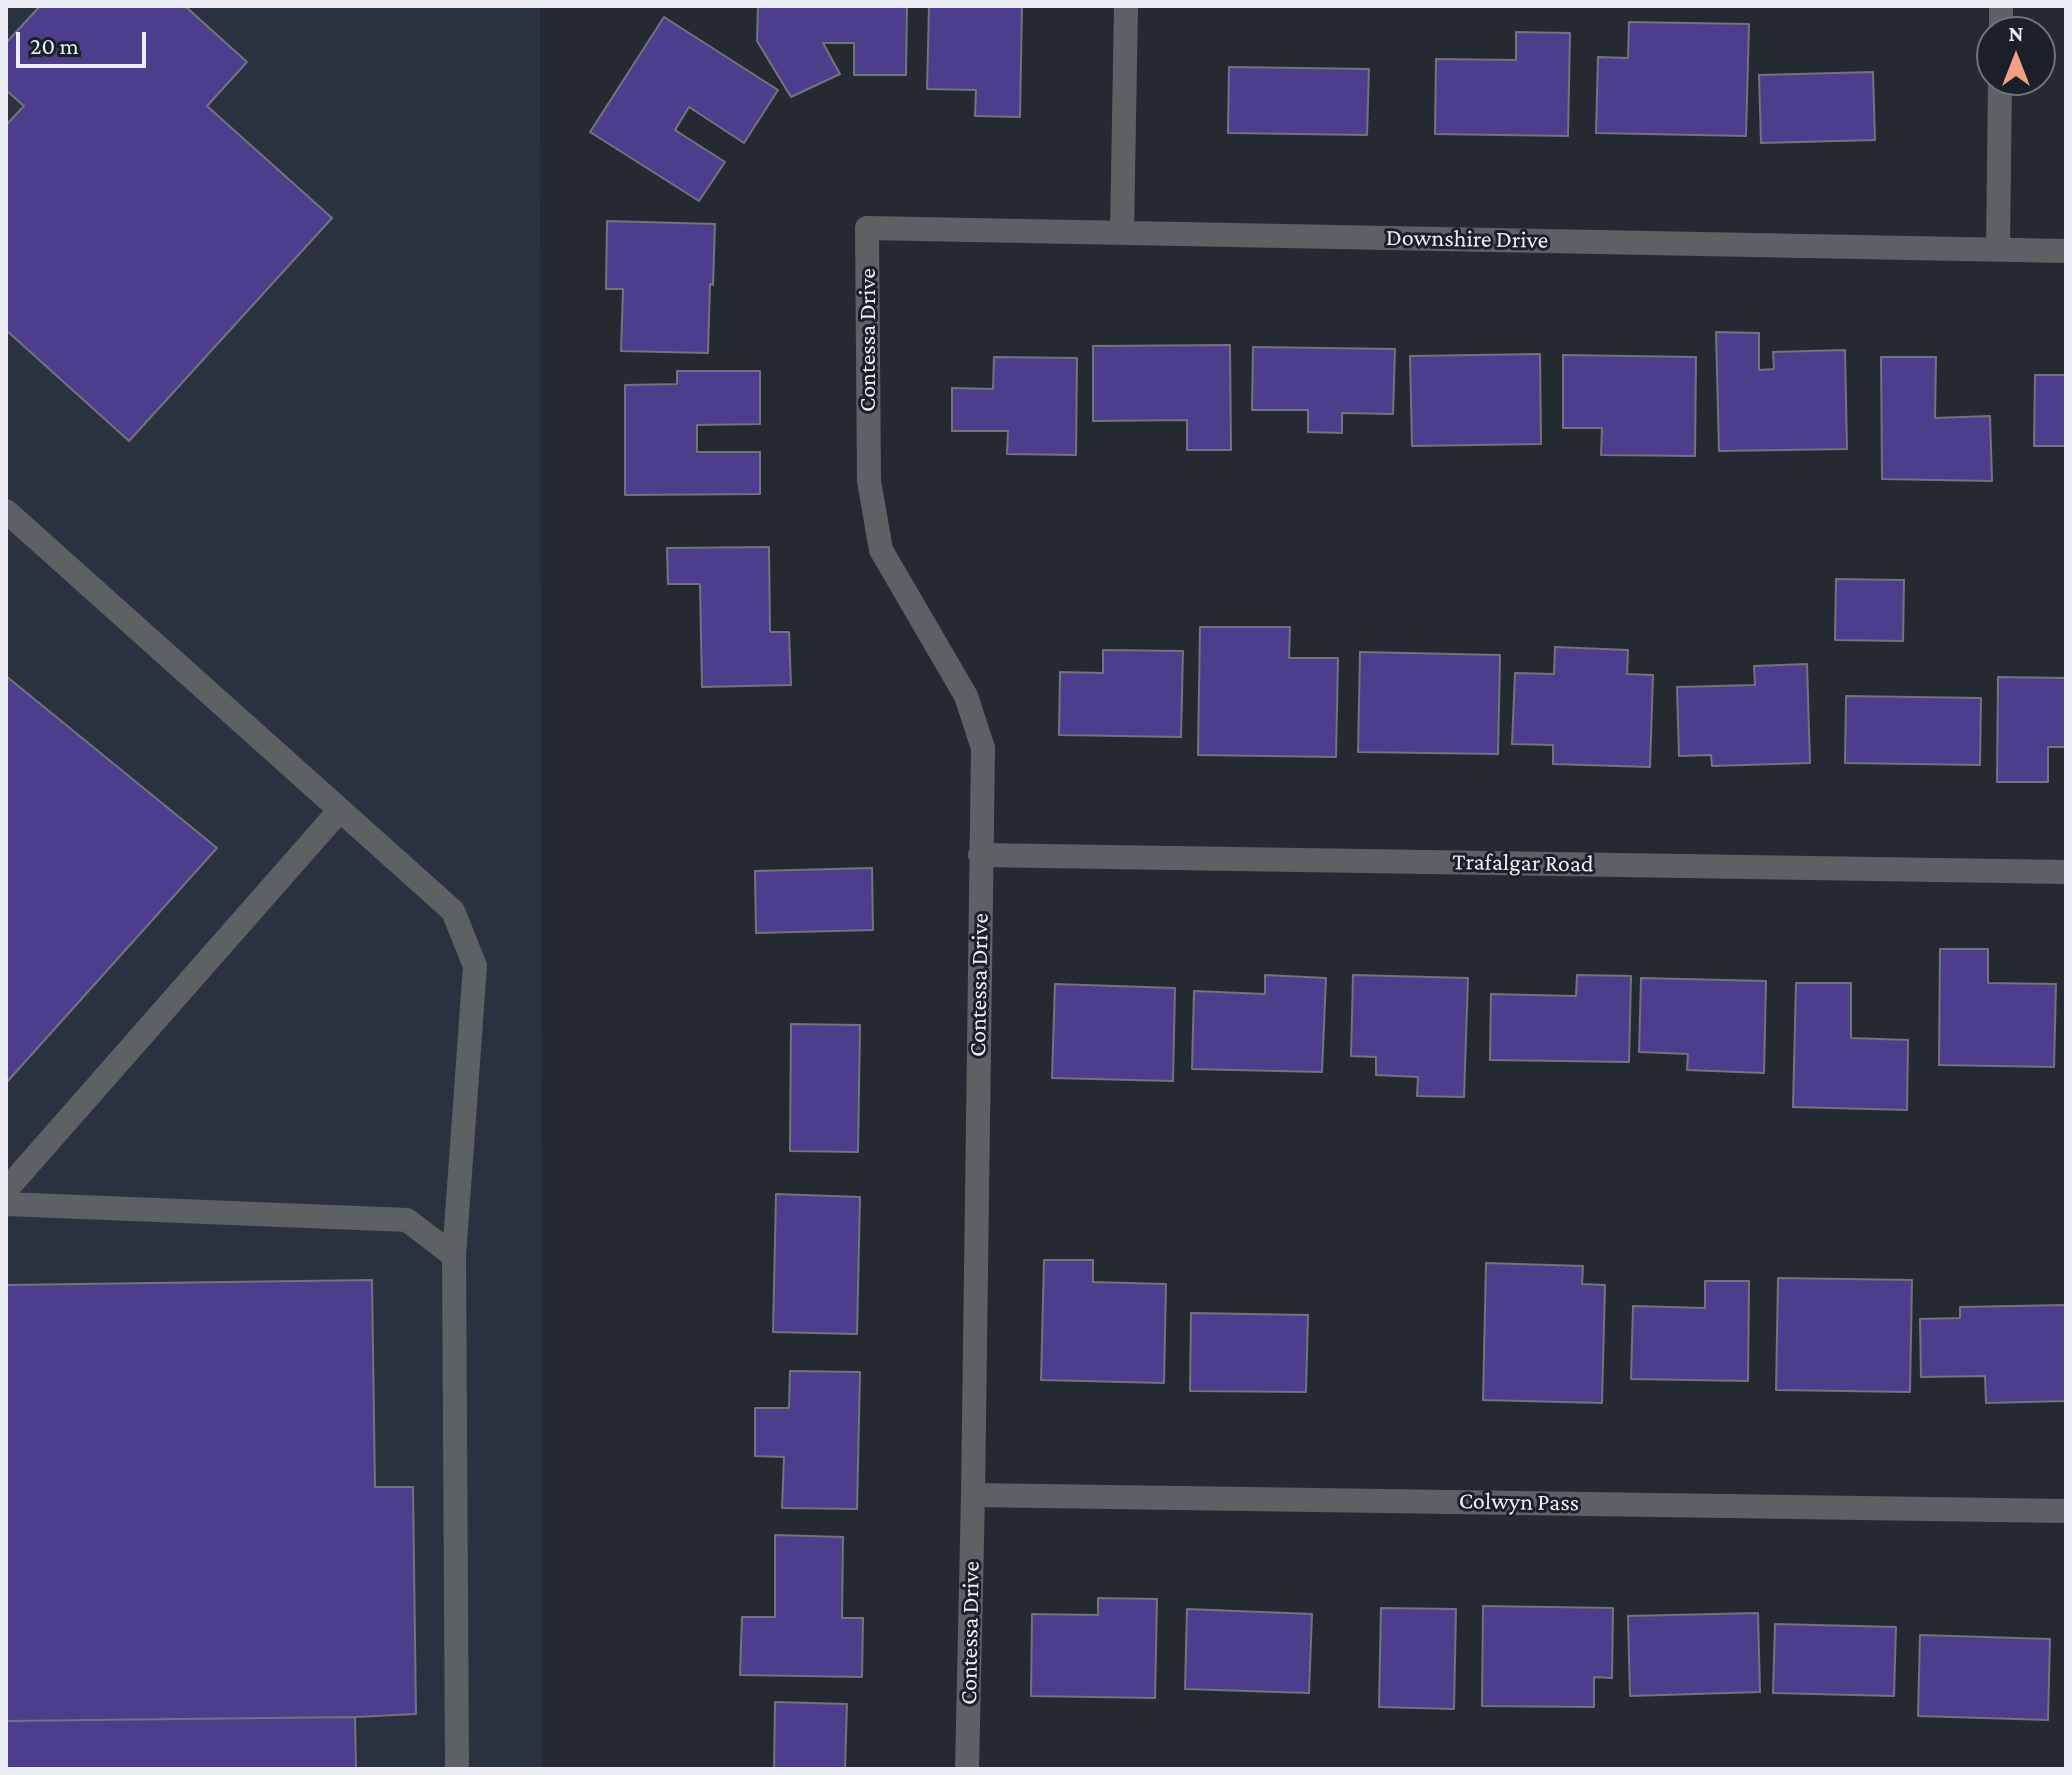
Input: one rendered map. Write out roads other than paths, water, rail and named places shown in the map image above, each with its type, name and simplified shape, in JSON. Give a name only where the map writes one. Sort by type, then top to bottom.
[{"type":"street","points":[[1122,232],[1126,6]]},
{"type":"street","points":[[1998,249],[2000,96]]},
{"type":"street","name":"Downshire Drive","points":[[867,228],[2066,251]]},
{"type":"street","name":"Contessa Drive","points":[[867,228],[869,481],[881,550],[966,696],[983,748],[967,1769]]},
{"type":"street","points":[[6,511],[453,911],[475,966],[454,1256],[457,1769]]},
{"type":"street","points":[[6,1190],[340,810]]},
{"type":"street","name":"Trafalgar Road","points":[[980,855],[2066,872]]},
{"type":"street","points":[[6,1204],[407,1220],[454,1256]]},
{"type":"street","name":"Colwyn Pass","points":[[973,1495],[2066,1511]]}]
